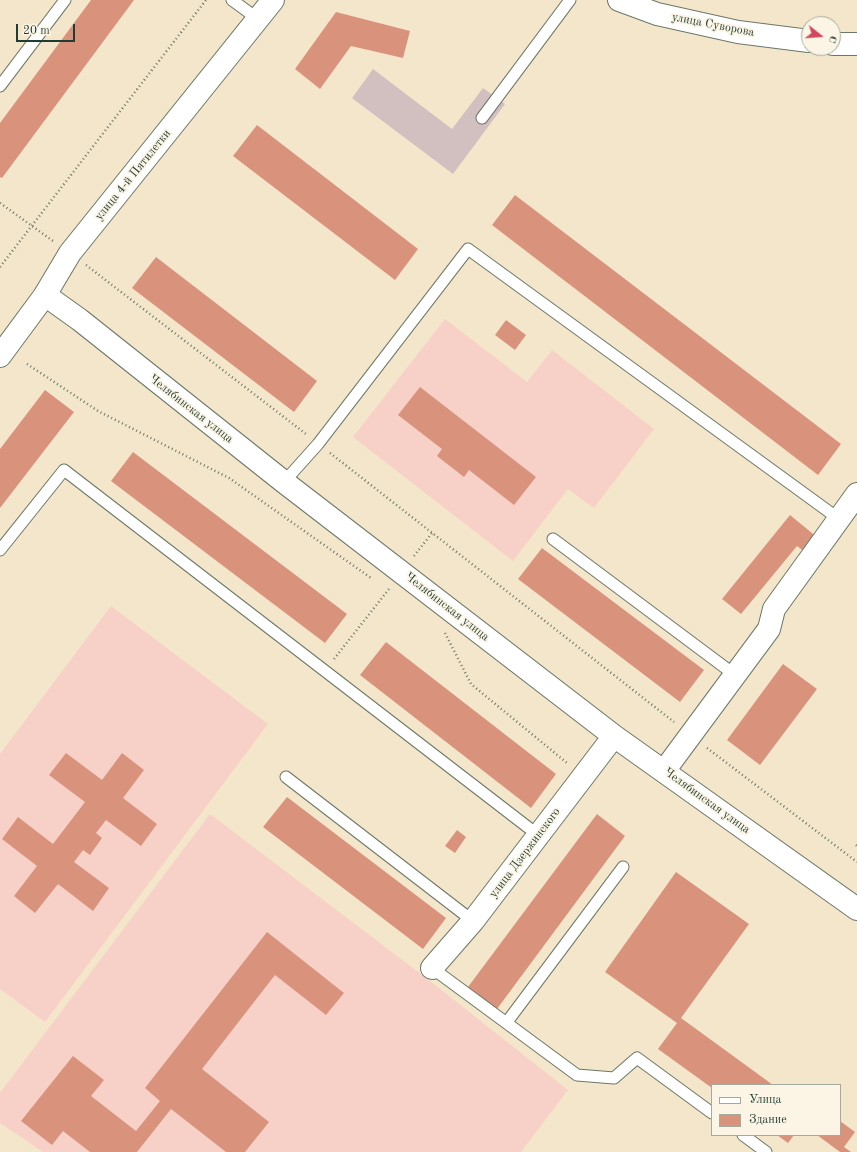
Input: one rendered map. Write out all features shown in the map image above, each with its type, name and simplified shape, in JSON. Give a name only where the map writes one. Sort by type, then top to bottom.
[{"type":"street","name":"улица 4-й Пятилетки","points":[[0,356],[45,295],[70,253],[273,0]]},
{"type":"street","name":"улица Суворова","points":[[619,0],[657,14],[738,32],[801,40]]},
{"type":"street","points":[[841,44],[857,44]]},
{"type":"street","name":"Челябинская улица","points":[[45,295],[80,320],[284,482],[614,736],[857,909]]},
{"type":"street","points":[[664,771],[769,629],[774,609],[857,494]]},
{"type":"street","name":"улица Дзержинского","points":[[432,968],[473,921],[614,736]]},
{"type":"lane","points":[[0,86],[65,0]]},
{"type":"lane","points":[[232,0],[258,19]]},
{"type":"lane","points":[[482,118],[570,0]]},
{"type":"lane","points":[[284,482],[318,444],[468,249],[839,518]]},
{"type":"lane","points":[[0,550],[64,470],[538,835]]},
{"type":"lane","points":[[553,539],[735,675]]},
{"type":"lane","points":[[286,777],[473,921]]},
{"type":"lane","points":[[507,1022],[623,868]]},
{"type":"lane","points":[[432,968],[577,1075],[614,1078],[637,1058],[711,1112]]},
{"type":"lane","points":[[744,1136],[766,1152]]},
{"type":"path","points":[[0,267],[206,0]]},
{"type":"path","points":[[0,203],[70,253],[857,862]]},
{"type":"path","points":[[27,364],[98,411],[229,478],[375,581]]},
{"type":"path","points":[[324,671],[432,533]]},
{"type":"path","points":[[382,585],[394,594]]},
{"type":"path","points":[[439,628],[445,633],[471,684],[583,776]]},
{"type":"shaded area","points":[[373,69],[452,129],[483,88],[505,104],[453,174],[352,98]]},
{"type":"shaded area","points":[[445,319],[527,382],[552,350],[654,429],[594,508],[568,489],[513,561],[353,437]]},
{"type":"shaded area","points":[[111,606],[268,724],[45,1022],[0,989],[0,754]]},
{"type":"shaded area","points":[[210,814],[430,981],[568,1090],[521,1152],[43,1152],[0,1123],[0,1093]]},
{"type":"building","points":[[91,0],[134,0],[2,178],[0,177],[0,123]]},
{"type":"building","points":[[336,12],[410,31],[403,58],[351,46],[320,89],[295,69]]},
{"type":"building","points":[[257,125],[418,249],[395,280],[233,156]]},
{"type":"building","points":[[515,195],[841,444],[818,475],[492,225]]},
{"type":"building","points":[[156,257],[317,381],[294,412],[132,288]]},
{"type":"building","points":[[506,320],[526,335],[515,350],[495,335]]},
{"type":"building","points":[[420,387],[536,477],[514,505],[469,470],[464,477],[437,456],[442,449],[398,415]]},
{"type":"building","points":[[45,390],[74,412],[0,508],[0,449]]},
{"type":"building","points":[[133,452],[347,614],[325,643],[111,481]]},
{"type":"building","points":[[790,515],[818,538],[806,553],[797,546],[741,614],[722,599]]},
{"type":"building","points":[[542,548],[704,670],[680,702],[518,579]]},
{"type":"building","points":[[386,642],[556,774],[531,808],[360,675]]},
{"type":"building","points":[[783,664],[817,689],[760,765],[727,740]]},
{"type":"building","points":[[66,753],[102,780],[122,753],[144,770],[123,798],[157,824],[141,846],[106,820],[96,833],[102,838],[90,855],[83,850],[74,862],[109,888],[93,911],[58,884],[35,913],[14,896],[37,866],[2,839],[18,817],[53,844],[85,802],[49,775]]},
{"type":"building","points":[[287,797],[446,918],[423,949],[263,827]]},
{"type":"building","points":[[597,814],[625,836],[497,1009],[468,987]]},
{"type":"building","points":[[457,830],[466,837],[455,853],[445,846]]},
{"type":"building","points":[[676,872],[749,924],[681,1018],[772,1084],[711,1084],[711,1087],[658,1049],[677,1023],[605,972]]},
{"type":"building","points":[[267,932],[344,993],[326,1015],[275,975],[202,1069],[269,1122],[245,1152],[226,1152],[171,1109],[137,1152],[90,1152],[63,1131],[52,1145],[21,1121],[73,1056],[104,1080],[91,1096],[136,1131],[160,1101],[145,1088]]},
{"type":"building","points":[[841,1122],[855,1132],[844,1147],[851,1152],[840,1152],[818,1136],[841,1136]]},
{"type":"building","points":[[778,1136],[793,1136],[788,1143]]}]
